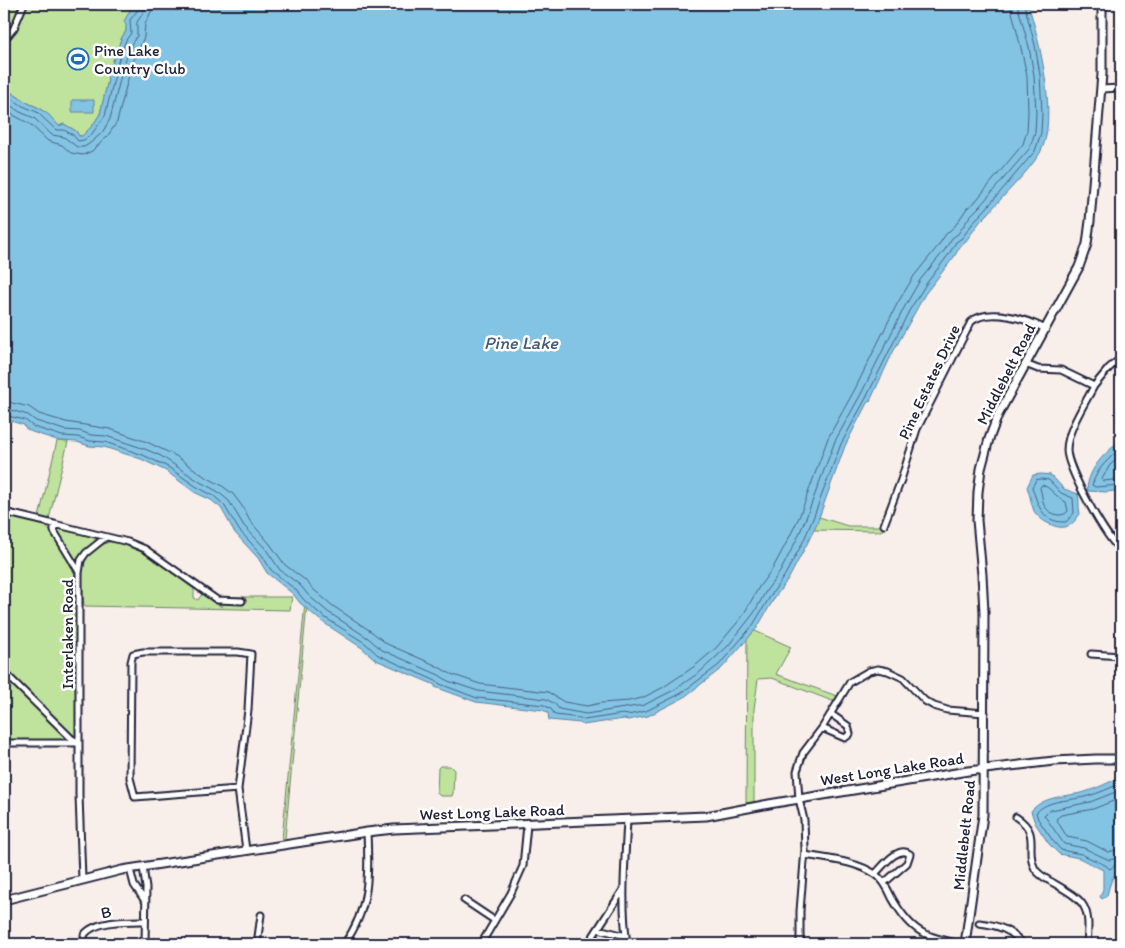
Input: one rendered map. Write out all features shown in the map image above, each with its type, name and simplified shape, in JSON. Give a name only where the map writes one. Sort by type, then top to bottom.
[{"type":"main road","name":"Middlebelt Road","points":[[963,944],[983,815],[985,713],[983,595],[977,520],[979,484],[995,422],[1079,267],[1087,244],[1101,89],[1102,4]]},
{"type":"main road","name":"West Long Lake Road","points":[[4,900],[82,879],[143,866],[367,832],[394,829],[527,825],[706,816],[984,769],[1078,760],[1121,760]]},
{"type":"street","points":[[4,40],[14,28],[24,4]]},
{"type":"street","points":[[1101,89],[1121,88]]},
{"type":"street","name":"Pine Estates Drive","points":[[884,525],[917,429],[971,322],[981,316],[1012,317],[1025,319],[1045,329]]},
{"type":"street","points":[[1121,358],[1109,368],[1094,386],[1074,424],[1067,450],[1071,468],[1078,483],[1109,537],[1121,550]]},
{"type":"street","points":[[1025,364],[1038,368],[1061,370],[1094,386]]},
{"type":"street","points":[[4,512],[128,542],[145,549],[217,600],[242,601]]},
{"type":"street","points":[[54,524],[54,531],[79,573]]},
{"type":"street","name":"Interlaken Road","points":[[82,879],[79,743],[79,573],[81,560],[86,553],[106,537]]},
{"type":"street","points":[[238,789],[135,797],[130,778],[131,662],[134,654],[143,652],[238,652],[251,654],[248,710],[238,789],[246,850]]},
{"type":"street","points":[[1091,654],[1121,656]]},
{"type":"street","points":[[800,944],[800,911],[805,856],[804,820],[799,799],[797,777],[799,763],[803,753],[822,728],[850,682],[861,674],[878,669],[903,678],[925,702],[934,706],[947,710],[985,713]]},
{"type":"street","points":[[4,672],[71,738],[79,743]]},
{"type":"street","points":[[822,728],[845,738],[850,734],[848,726],[831,714]]},
{"type":"street","points":[[4,743],[79,743]]},
{"type":"street","points":[[1016,817],[1025,823],[1030,830],[1032,859],[1036,870],[1043,877],[1075,896],[1085,907],[1089,924],[1087,944]]},
{"type":"street","points":[[627,820],[623,889],[627,944]]},
{"type":"street","points":[[481,944],[512,893],[523,866],[527,825]]},
{"type":"street","points":[[344,944],[362,913],[366,895],[368,885],[367,832]]},
{"type":"street","points":[[875,874],[896,853],[901,851],[910,854],[907,863],[884,883]]},
{"type":"street","points":[[805,856],[861,867],[875,874],[884,883],[900,912],[913,928],[933,938],[963,944]]},
{"type":"street","points":[[143,866],[145,944]]},
{"type":"street","points":[[130,869],[134,886],[145,901]]},
{"type":"street","points":[[588,944],[623,889]]},
{"type":"street","points":[[464,900],[494,920]]},
{"type":"street","points":[[257,944],[262,915]]},
{"type":"street","name":"B","points":[[85,944],[84,935],[88,929],[99,925],[124,921],[145,921]]},
{"type":"street","points":[[979,922],[999,926],[1023,944]]},
{"type":"street","points":[[598,930],[626,936]]},
{"type":"green space","name":"Pine Lake Country Club","points":[[4,4],[134,4],[128,14],[126,31],[113,60],[100,114],[93,125],[82,136],[79,136],[76,131],[64,124],[59,126],[39,108],[4,88]]},
{"type":"green space","points":[[57,441],[68,442],[49,519],[39,517]]},
{"type":"green space","points":[[4,514],[33,520],[47,528],[64,550],[75,576],[77,583],[76,737],[4,668]]},
{"type":"green space","points":[[819,517],[848,526],[883,526],[882,531],[813,530]]},
{"type":"green space","points":[[58,529],[95,537],[95,542],[82,552],[76,563],[58,533]]},
{"type":"green space","points":[[109,542],[130,546],[153,559],[194,589],[194,598],[198,600],[202,594],[221,607],[221,597],[292,597],[290,610],[84,606],[82,576],[86,560],[98,547]]},
{"type":"green space","points":[[305,603],[307,605],[285,838],[282,839]]},
{"type":"green space","points":[[747,630],[755,631],[791,647],[776,674],[837,696],[835,702],[772,678],[758,679],[754,709],[754,802],[746,803]]},
{"type":"green space","points":[[4,676],[63,734],[64,738],[60,740],[4,741]]},
{"type":"green space","points":[[440,766],[450,766],[454,770],[452,796],[440,796],[437,793],[438,768]]},
{"type":"water","name":"Pine Lake","points":[[134,4],[1028,4],[1042,57],[1048,121],[1040,153],[1022,177],[961,245],[925,294],[845,446],[817,523],[807,544],[789,578],[775,597],[757,628],[722,668],[683,698],[648,716],[583,725],[580,723],[549,720],[548,713],[543,710],[476,702],[435,687],[435,685],[376,660],[362,648],[321,621],[300,603],[293,594],[267,573],[258,558],[235,533],[221,508],[211,500],[194,492],[166,471],[141,459],[104,447],[60,441],[32,432],[25,428],[24,425],[4,419],[4,88],[39,108],[59,126],[64,124],[76,131],[79,136],[82,136],[93,125],[100,114],[108,80],[107,77],[126,31],[124,21]]},
{"type":"water","points":[[72,100],[94,100],[94,112],[72,112]]},
{"type":"water","points":[[1121,441],[1121,490],[1107,492],[1088,491],[1088,482],[1094,468],[1109,450]]},
{"type":"water","points":[[1033,475],[1051,475],[1064,489],[1078,494],[1080,514],[1070,525],[1061,527],[1052,525],[1040,518],[1034,511],[1027,487]]},
{"type":"water","points":[[1121,777],[1121,867],[1110,884],[1107,896],[1102,899],[1100,897],[1103,889],[1103,870],[1079,858],[1059,854],[1049,844],[1035,823],[1031,811],[1049,799],[1085,792]]},
{"type":"waterway","points":[[1078,494],[1087,490]]},
{"type":"place","name":"Pine Lake Country Club","points":[[78,59]]}]
